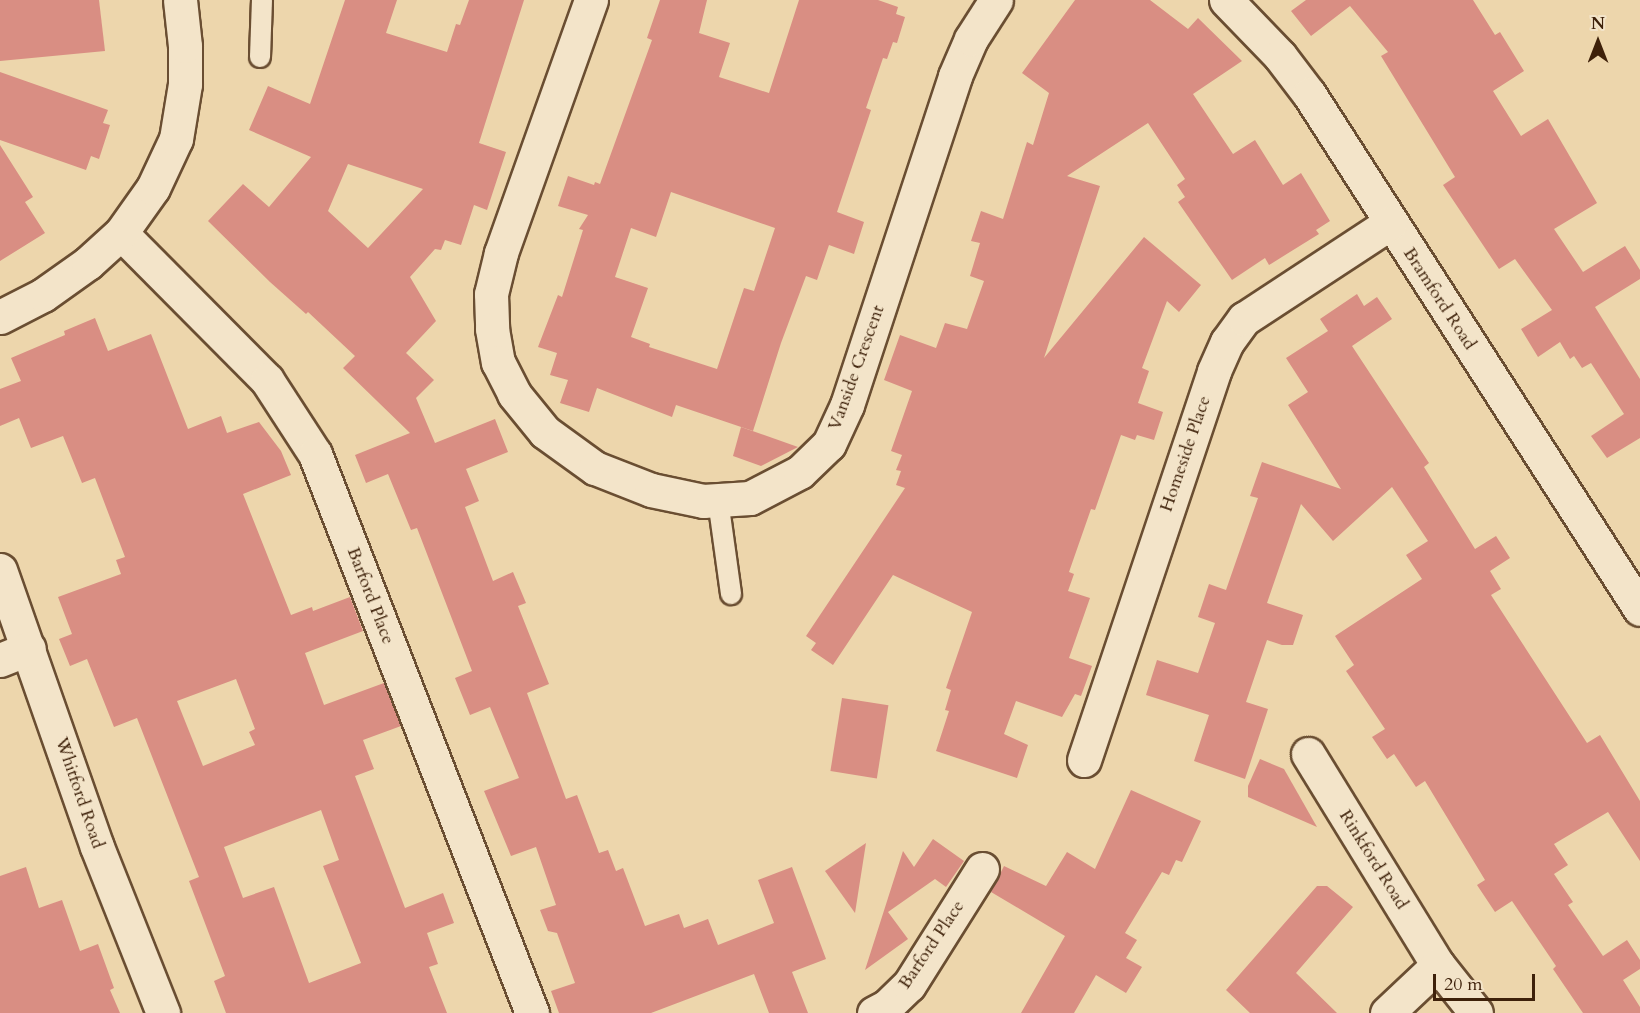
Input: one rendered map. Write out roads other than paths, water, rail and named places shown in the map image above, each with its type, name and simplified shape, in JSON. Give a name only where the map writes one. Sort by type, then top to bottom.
[{"type":"street","points":[[0,317],[43,295],[88,263],[121,233],[153,188],[176,140],[185,84],[185,46],[180,0]]},
{"type":"street","name":"Vanside Crescent","points":[[591,0],[501,252],[491,294],[492,329],[498,362],[514,394],[545,432],[596,468],[651,490],[703,501],[750,498],[800,472],[829,444],[847,405],[955,76],[970,39],[996,0]]},
{"type":"street","name":"Bramford Road","points":[[1226,0],[1280,56],[1309,94],[1640,609]]},
{"type":"street","name":"Homeside Place","points":[[1083,760],[1214,371],[1227,342],[1244,319],[1390,223]]},
{"type":"street","name":"Barford Place","points":[[121,233],[267,380],[315,454],[532,1013]]},
{"type":"street","name":"Whitford Road","points":[[0,570],[15,654],[97,847],[163,1013]]},
{"type":"street","name":"Rinkford Road","points":[[1308,754],[1438,965],[1476,1013]]},
{"type":"street","name":"Barford Place","points":[[874,1013],[887,1006],[909,985],[982,869]]},
{"type":"street","points":[[1388,1013],[1438,965]]},
{"type":"lane","points":[[260,57],[262,0]]},
{"type":"lane","points":[[718,500],[731,594]]}]
